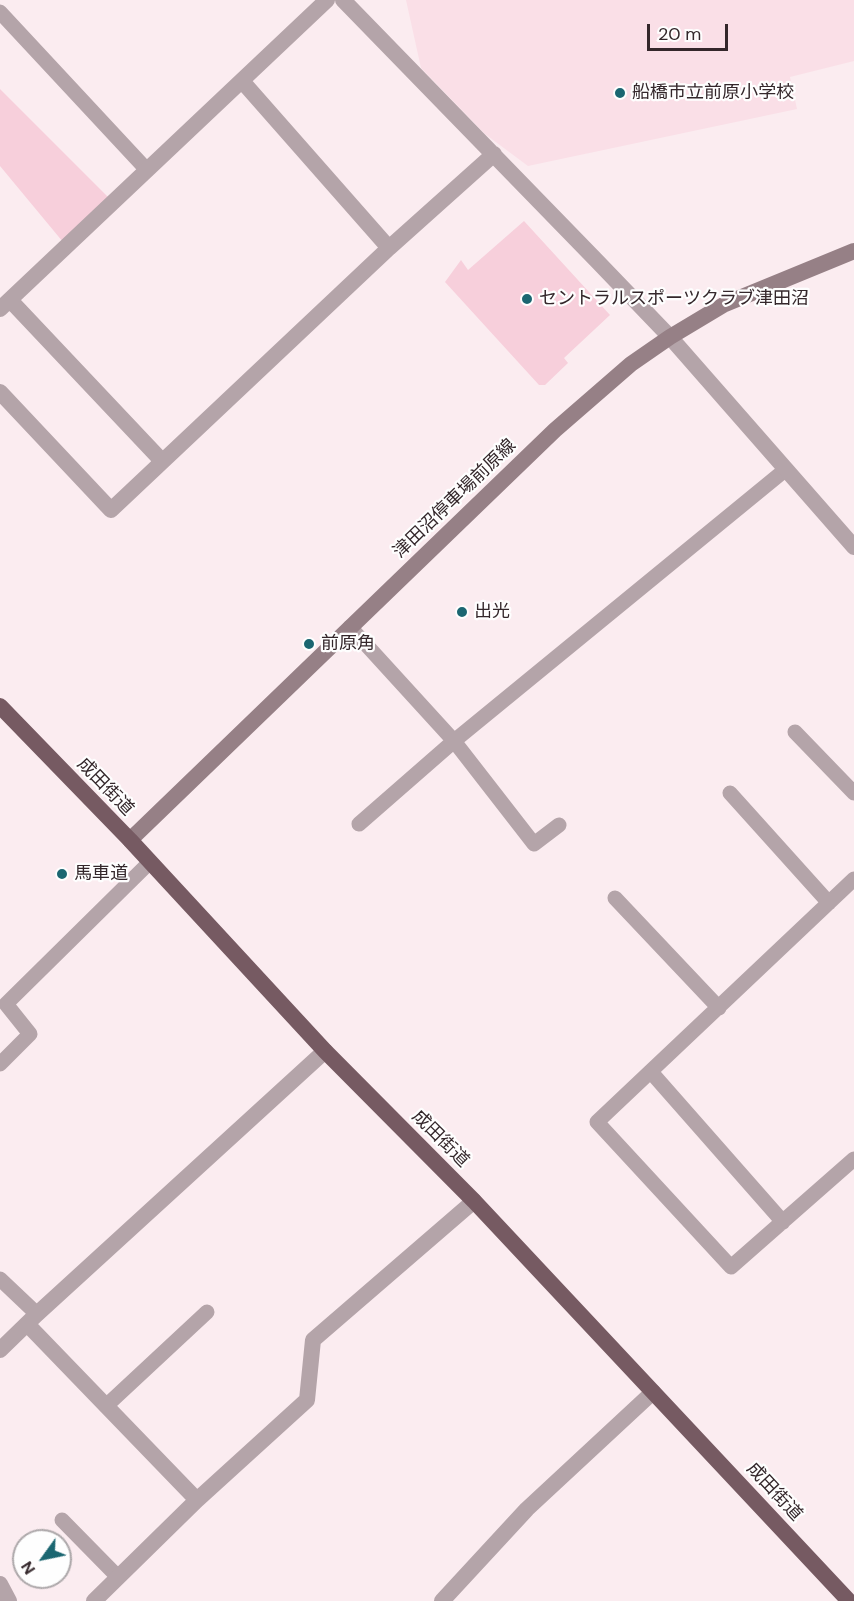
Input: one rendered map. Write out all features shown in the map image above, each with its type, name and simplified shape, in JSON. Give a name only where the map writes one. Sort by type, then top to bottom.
[{"type":"highway","name":"成田街道","points":[[0,706],[130,840],[325,1051],[474,1201],[849,1601]]},
{"type":"main road","name":"津田沼停車場前原線","points":[[130,840],[555,430],[631,364],[725,304],[854,251]]},
{"type":"street","points":[[162,461],[5,304],[327,0]]},
{"type":"street","points":[[344,0],[670,337],[785,470],[852,540]]},
{"type":"street","points":[[242,81],[389,248]]},
{"type":"street","points":[[0,392],[111,510],[389,248],[494,154]]},
{"type":"street","points":[[0,1350],[325,1051]]},
{"type":"street","points":[[94,1601],[197,1500],[307,1400],[314,1340],[474,1201]]},
{"type":"street","points":[[32,1319],[106,1406],[197,1500]]},
{"type":"street","points":[[442,1601],[527,1509],[653,1392]]},
{"type":"street","points":[[0,1584],[9,1601]]},
{"type":"lane","points":[[0,12],[147,170]]},
{"type":"lane","points":[[359,824],[454,741],[785,470]]},
{"type":"lane","points":[[350,627],[454,741],[534,844],[559,825]]},
{"type":"lane","points":[[795,732],[854,793]]},
{"type":"lane","points":[[730,793],[829,903]]},
{"type":"lane","points":[[0,1064],[30,1034],[6,1004],[150,862]]},
{"type":"lane","points":[[854,879],[597,1122],[731,1267],[854,1159]]},
{"type":"lane","points":[[615,898],[719,1008]]},
{"type":"lane","points":[[651,1072],[783,1222]]},
{"type":"lane","points":[[0,1279],[32,1319]]},
{"type":"lane","points":[[106,1406],[207,1312]]},
{"type":"lane","points":[[62,1520],[118,1577]]},
{"type":"shaded area","name":"船橋市立前原小学校","points":[[406,0],[854,0],[854,61],[790,77],[797,109],[528,166],[485,134],[421,68]]},
{"type":"shaded area","points":[[0,89],[108,197],[63,242],[0,166]]},
{"type":"shaded area","name":"セントラルスポーツクラブ津田沼","points":[[524,221],[610,315],[564,358],[568,363],[545,385],[539,385],[445,282],[461,260],[468,270]]},
{"type":"place","name":"船橋市立前原小学校","points":[[620,93]]},
{"type":"place","name":"セントラルスポーツクラブ津田沼","points":[[527,299]]},
{"type":"place","name":"出光","points":[[462,612]]},
{"type":"place","name":"前原角","points":[[309,644]]},
{"type":"place","name":"馬車道","points":[[62,874]]}]
